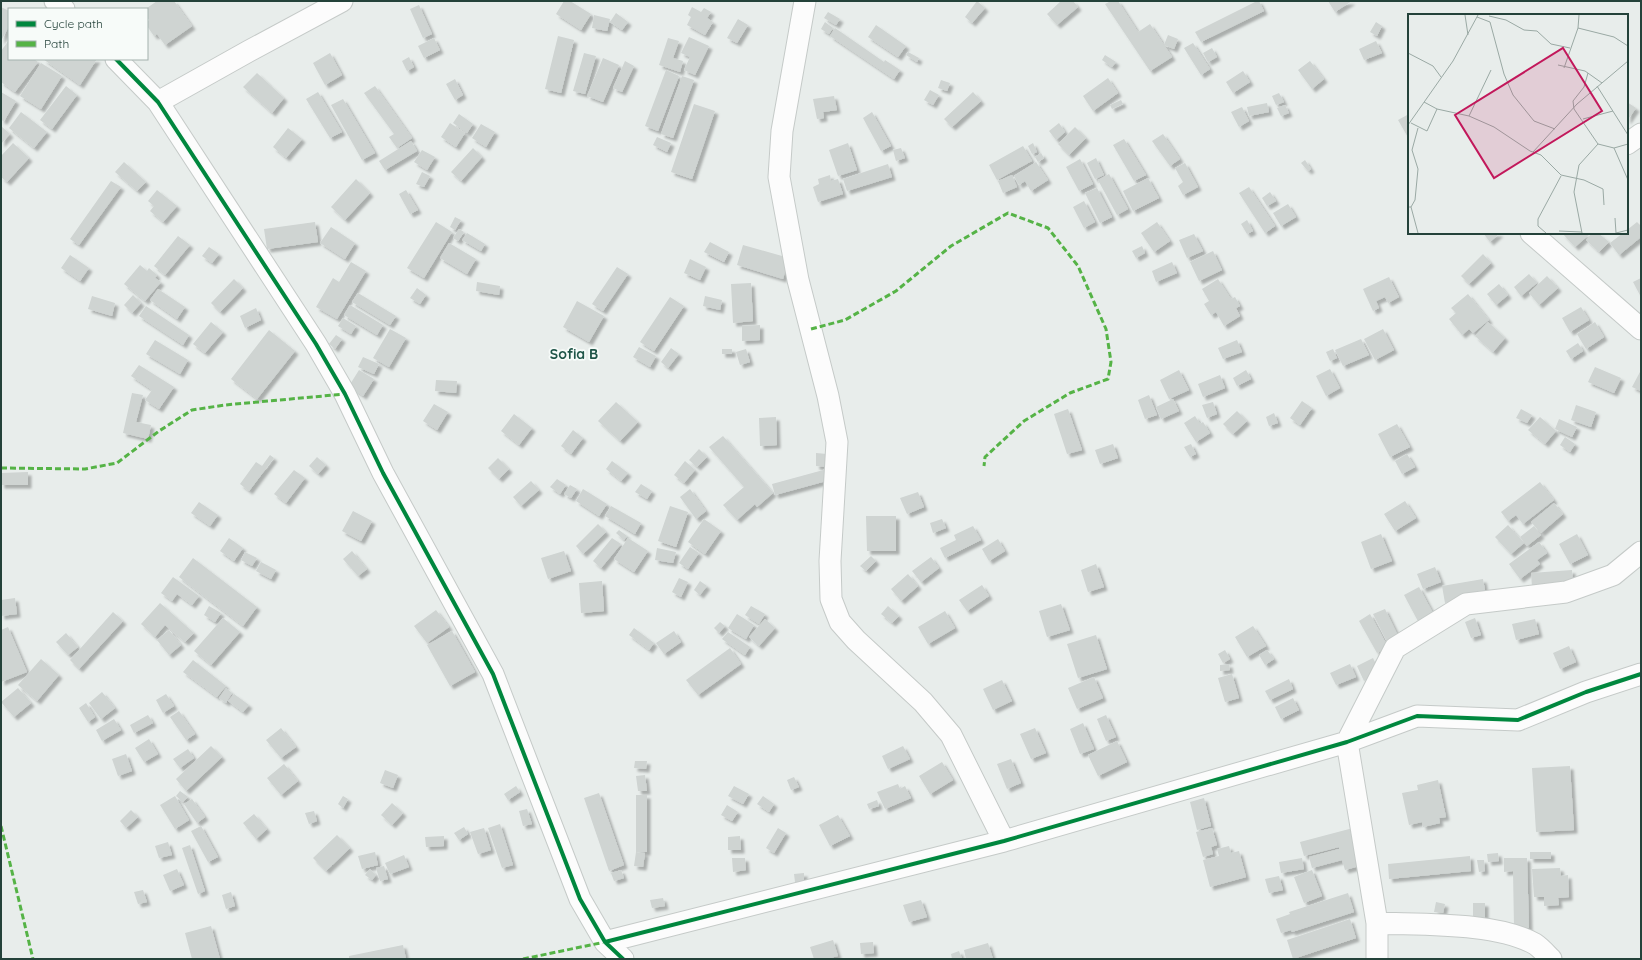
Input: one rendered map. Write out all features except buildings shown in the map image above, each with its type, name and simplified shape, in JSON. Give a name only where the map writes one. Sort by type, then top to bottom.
[{"type":"street","points":[[55,1],[63,8]]},
{"type":"street","points":[[158,102],[248,51],[342,1]]},
{"type":"street","points":[[805,1],[782,131],[778,177],[798,280],[828,396],[837,442],[830,561],[830,599],[840,622],[856,640],[923,702],[951,735],[1004,841]]},
{"type":"street","points":[[117,60],[158,102],[308,331],[345,394],[383,473],[493,674],[580,899],[605,942],[623,959]]},
{"type":"street","points":[[1628,143],[1641,134]]},
{"type":"street","points":[[1532,234],[1641,329]]},
{"type":"street","points":[[1377,959],[1377,923],[1347,742],[1395,648],[1466,604],[1566,592],[1613,575],[1641,552]]},
{"type":"street","points":[[605,942],[1004,841],[1347,742],[1417,716],[1518,720],[1586,692],[1641,674]]},
{"type":"street","points":[[1377,923],[1462,926],[1507,933],[1535,945],[1550,959]]},
{"type":"marked path","points":[[811,329],[845,320],[896,291],[951,246],[1008,213],[1048,228],[1078,266],[1106,329],[1111,362],[1108,379],[1070,393],[1024,421],[985,457],[984,466]]},
{"type":"marked path","points":[[1,468],[85,469],[117,463],[159,431],[192,410],[225,405],[345,394]]},
{"type":"marked path","points":[[1,826],[33,959]]},
{"type":"marked path","points":[[523,959],[605,942]]},
{"type":"cycle path","points":[[117,60],[158,102],[316,344],[345,394],[383,473],[493,674],[580,899],[605,942],[623,959]]},
{"type":"cycle path","points":[[605,942],[1004,841],[1347,742],[1417,716],[1518,720],[1586,692],[1641,674]]},
{"type":"district","name":"Sofia B","points":[[574,354]]}]
